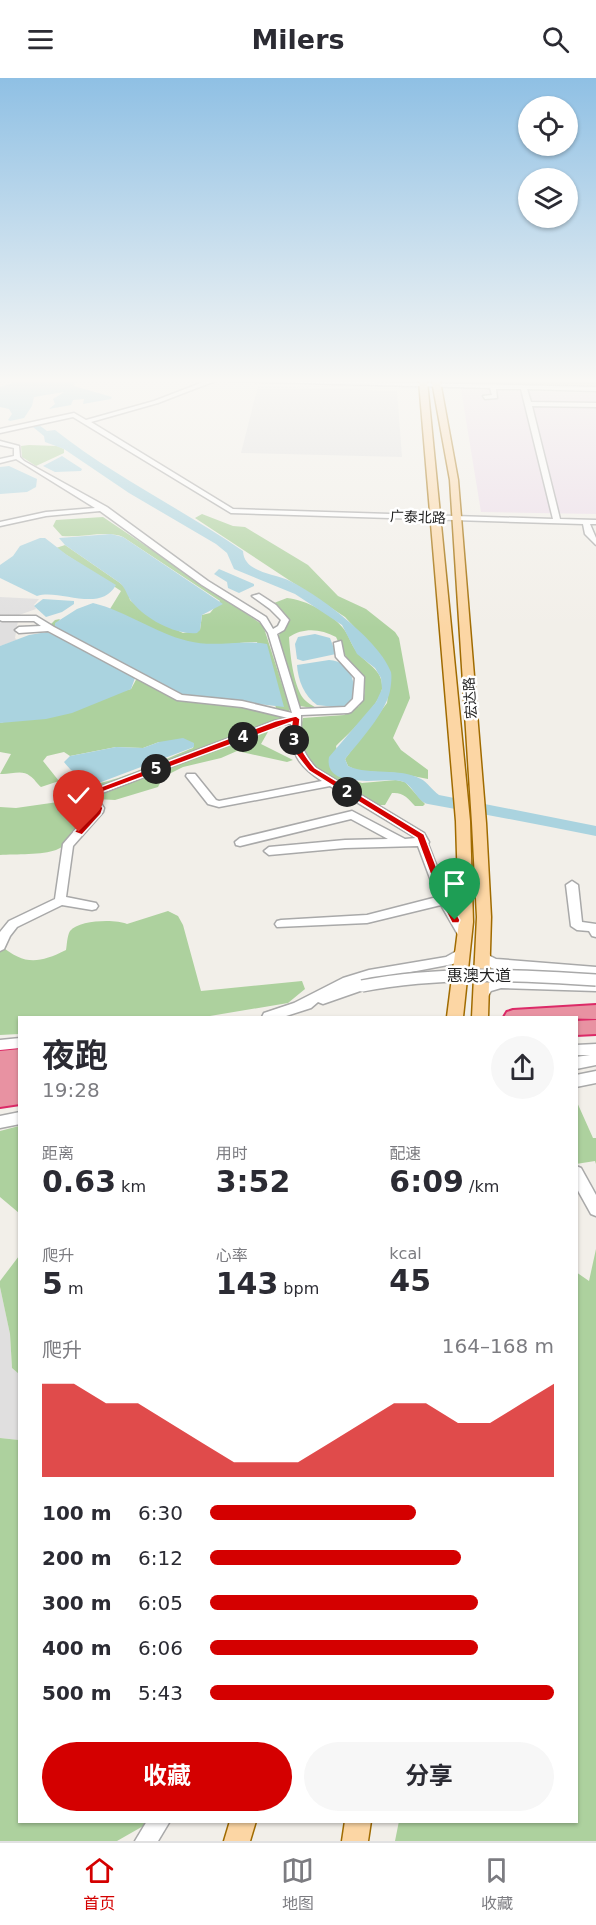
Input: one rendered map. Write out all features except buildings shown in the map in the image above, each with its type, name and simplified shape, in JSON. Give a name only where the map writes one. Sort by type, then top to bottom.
[{"type":"highway","points":[[530,1016],[596,1012]]},
{"type":"highway","points":[[578,1028],[596,1027]]},
{"type":"highway","points":[[0,1059],[18,1057]]},
{"type":"highway","points":[[0,1072],[18,1069]]},
{"type":"highway","points":[[0,1084],[18,1082]]},
{"type":"highway","points":[[0,1100],[18,1096]]},
{"type":"main road","name":"宏达路","points":[[432,463],[463,821],[464,943],[455,1016]]},
{"type":"main road","name":"宏达路","points":[[451,463],[457,518],[484,917],[480,1016]]},
{"type":"main road","points":[[437,517],[445,513],[457,518]]},
{"type":"main road","points":[[437,517],[448,522],[457,518]]},
{"type":"main road","points":[[237,1841],[242,1823]]},
{"type":"main road","points":[[350,1823],[355,1841]]},
{"type":"main road","points":[[355,1841],[358,1823]]},
{"type":"street","points":[[27,463],[104,509],[205,583],[263,619],[273,633],[296,716],[294,739],[298,753],[312,770],[420,836],[424,842],[444,900],[464,943],[460,955],[449,961],[369,975],[343,983],[299,1006],[271,1016]]},
{"type":"street","name":"广泰北路","points":[[153,463],[231,510],[239,512],[420,517]]},
{"type":"street","points":[[543,463],[561,521]]},
{"type":"street","points":[[561,498],[558,500],[561,521]]},
{"type":"street","points":[[0,524],[46,514],[104,509]]},
{"type":"street","points":[[420,517],[437,517]]},
{"type":"street","points":[[420,517],[437,517]]},
{"type":"street","points":[[457,518],[596,522]]},
{"type":"street","points":[[457,518],[472,519]]},
{"type":"street","points":[[586,522],[589,534],[596,543]]},
{"type":"street","points":[[256,596],[273,607],[285,620],[281,628],[273,633]]},
{"type":"street","points":[[0,618],[36,619],[180,698],[242,704],[296,716]]},
{"type":"street","points":[[19,630],[49,628]]},
{"type":"street","points":[[83,797],[296,716],[348,710],[355,706],[360,694],[359,677],[340,657],[338,643]]},
{"type":"street","points":[[191,776],[212,802],[219,804],[332,782]]},
{"type":"street","points":[[60,901],[66,849],[98,812],[99,808],[95,802],[98,791]]},
{"type":"street","points":[[240,842],[352,815],[402,842]]},
{"type":"street","points":[[269,851],[345,844],[424,842]]},
{"type":"street","points":[[572,885],[577,926],[593,927],[596,933]]},
{"type":"street","points":[[281,924],[367,920],[444,900]]},
{"type":"street","points":[[0,946],[5,934],[13,924],[60,901],[92,906]]},
{"type":"street","points":[[483,951],[485,959],[494,964],[596,972]]},
{"type":"street","name":"惠澳大道","points":[[299,1006],[362,986],[404,978],[456,974],[596,980]]},
{"type":"street","points":[[481,997],[487,988],[500,983],[596,986]]},
{"type":"street","points":[[0,1045],[18,1043]]},
{"type":"street","points":[[578,1050],[596,1049]]},
{"type":"street","points":[[578,1081],[596,1077]]},
{"type":"street","points":[[0,1122],[18,1118]]},
{"type":"street","points":[[578,1177],[596,1209]]},
{"type":"street","points":[[146,1841],[158,1823]]},
{"type":"shaded area","points":[[473,463],[596,463],[596,514],[481,512]]},
{"type":"shaded area","points":[[0,597],[39,599],[34,605],[36,609],[19,615],[15,638],[17,640],[0,646]]},
{"type":"shaded area","points":[[0,1287],[10,1334],[12,1368],[18,1373],[18,1440],[0,1438]]},
{"type":"green space","points":[[202,514],[233,526],[245,527],[308,565],[338,596],[366,609],[395,632],[399,638],[410,698],[393,738],[401,750],[428,770],[428,779],[397,773],[358,771],[348,766],[345,759],[387,703],[391,674],[382,657],[345,617],[195,518]]},
{"type":"green space","points":[[103,517],[263,625],[290,709],[280,728],[269,730],[261,744],[293,760],[287,762],[237,751],[221,758],[183,767],[163,777],[158,787],[115,800],[95,799],[86,790],[90,784],[112,780],[193,748],[194,743],[159,742],[143,748],[116,747],[70,756],[64,752],[47,756],[43,761],[59,781],[41,787],[27,774],[0,774],[11,754],[0,752],[0,723],[131,689],[138,676],[50,625],[55,620],[60,619],[55,627],[184,695],[247,702],[276,708],[257,642],[212,645],[193,643],[156,631],[110,609],[121,591],[56,548],[65,545],[120,583],[127,589],[130,600],[150,617],[183,633],[200,630],[202,615],[210,613],[220,601],[123,537],[110,534],[62,536],[53,526],[56,520]]},
{"type":"green space","points":[[287,598],[310,604],[338,622],[357,652],[374,668],[382,682],[380,696],[375,703],[336,746],[342,777],[362,783],[396,780],[405,782],[425,804],[423,806],[415,806],[399,793],[392,793],[385,805],[378,805],[342,786],[310,763],[301,741],[303,718],[344,715],[359,706],[365,687],[362,676],[344,654],[336,637],[324,632],[307,630],[289,637],[291,660],[294,677],[303,698],[318,709],[300,706],[279,643],[280,633],[288,620],[274,603]]},
{"type":"green space","points":[[86,798],[84,822],[76,836],[63,846],[44,853],[0,855],[0,807],[16,808]]},
{"type":"green space","points":[[168,911],[178,916],[183,925],[201,991],[302,981],[305,989],[288,1003],[210,1016],[18,1016],[18,1034],[0,1035],[0,945],[16,956],[39,960],[66,950],[70,931],[75,927],[106,921],[127,924]]},
{"type":"green space","points":[[578,1104],[593,1138],[596,1138],[596,1164],[595,1161],[578,1164]]},
{"type":"green space","points":[[18,1126],[18,1212],[0,1197],[0,1131]]},
{"type":"green space","points":[[596,1249],[596,1841],[395,1841],[399,1823],[578,1823],[578,1273],[589,1281]]},
{"type":"green space","points":[[18,1257],[18,1373],[12,1368],[10,1334],[0,1281]]},
{"type":"green space","points":[[0,1438],[18,1440],[18,1823],[148,1823],[117,1841],[0,1841]]},
{"type":"water","points":[[48,463],[73,463],[82,469],[81,471],[55,472],[43,466]]},
{"type":"water","points":[[85,463],[102,463],[243,551],[245,558],[254,568],[283,578],[302,588],[347,620],[375,647],[391,672],[390,691],[378,717],[345,759],[348,766],[366,771],[412,775],[423,780],[439,795],[596,826],[596,836],[424,803],[409,786],[401,781],[357,781],[336,775],[330,768],[329,757],[376,702],[382,689],[381,678],[375,668],[357,654],[342,625],[295,594],[234,569],[227,553],[216,544],[129,493]]},
{"type":"water","points":[[9,466],[37,479],[36,487],[27,492],[0,494],[0,467]]},
{"type":"water","points":[[111,534],[123,537],[223,604],[202,615],[200,630],[197,633],[171,629],[146,615],[131,601],[120,583],[65,545],[59,538]]},
{"type":"water","points":[[45,538],[67,555],[116,585],[100,598],[46,594],[37,596],[0,578],[0,565],[13,556],[20,546]]},
{"type":"water","points":[[219,569],[254,586],[239,593],[228,588],[227,582],[214,574]]},
{"type":"water","points":[[43,599],[74,601],[74,604],[62,612],[46,617],[34,606]]},
{"type":"water","points":[[93,603],[188,641],[208,644],[247,642],[267,644],[284,707],[173,692],[55,627],[55,623],[77,609]]},
{"type":"water","points":[[47,632],[115,665],[135,678],[131,689],[72,713],[46,719],[0,723],[0,646],[29,635]]},
{"type":"water","points":[[315,634],[330,638],[336,654],[303,661],[297,659],[295,644],[298,637]]},
{"type":"water","points":[[329,660],[343,665],[351,674],[354,703],[348,706],[317,705],[302,687],[297,665]]},
{"type":"water","points":[[183,738],[194,743],[194,747],[96,784],[82,779],[64,762],[70,756],[116,747],[143,748],[159,742]]},
{"type":"route","points":[[79,832],[98,812],[99,808],[95,802],[98,791],[278,723],[296,719],[294,739],[298,753],[312,770],[420,836],[430,856],[444,900],[455,920]]}]
